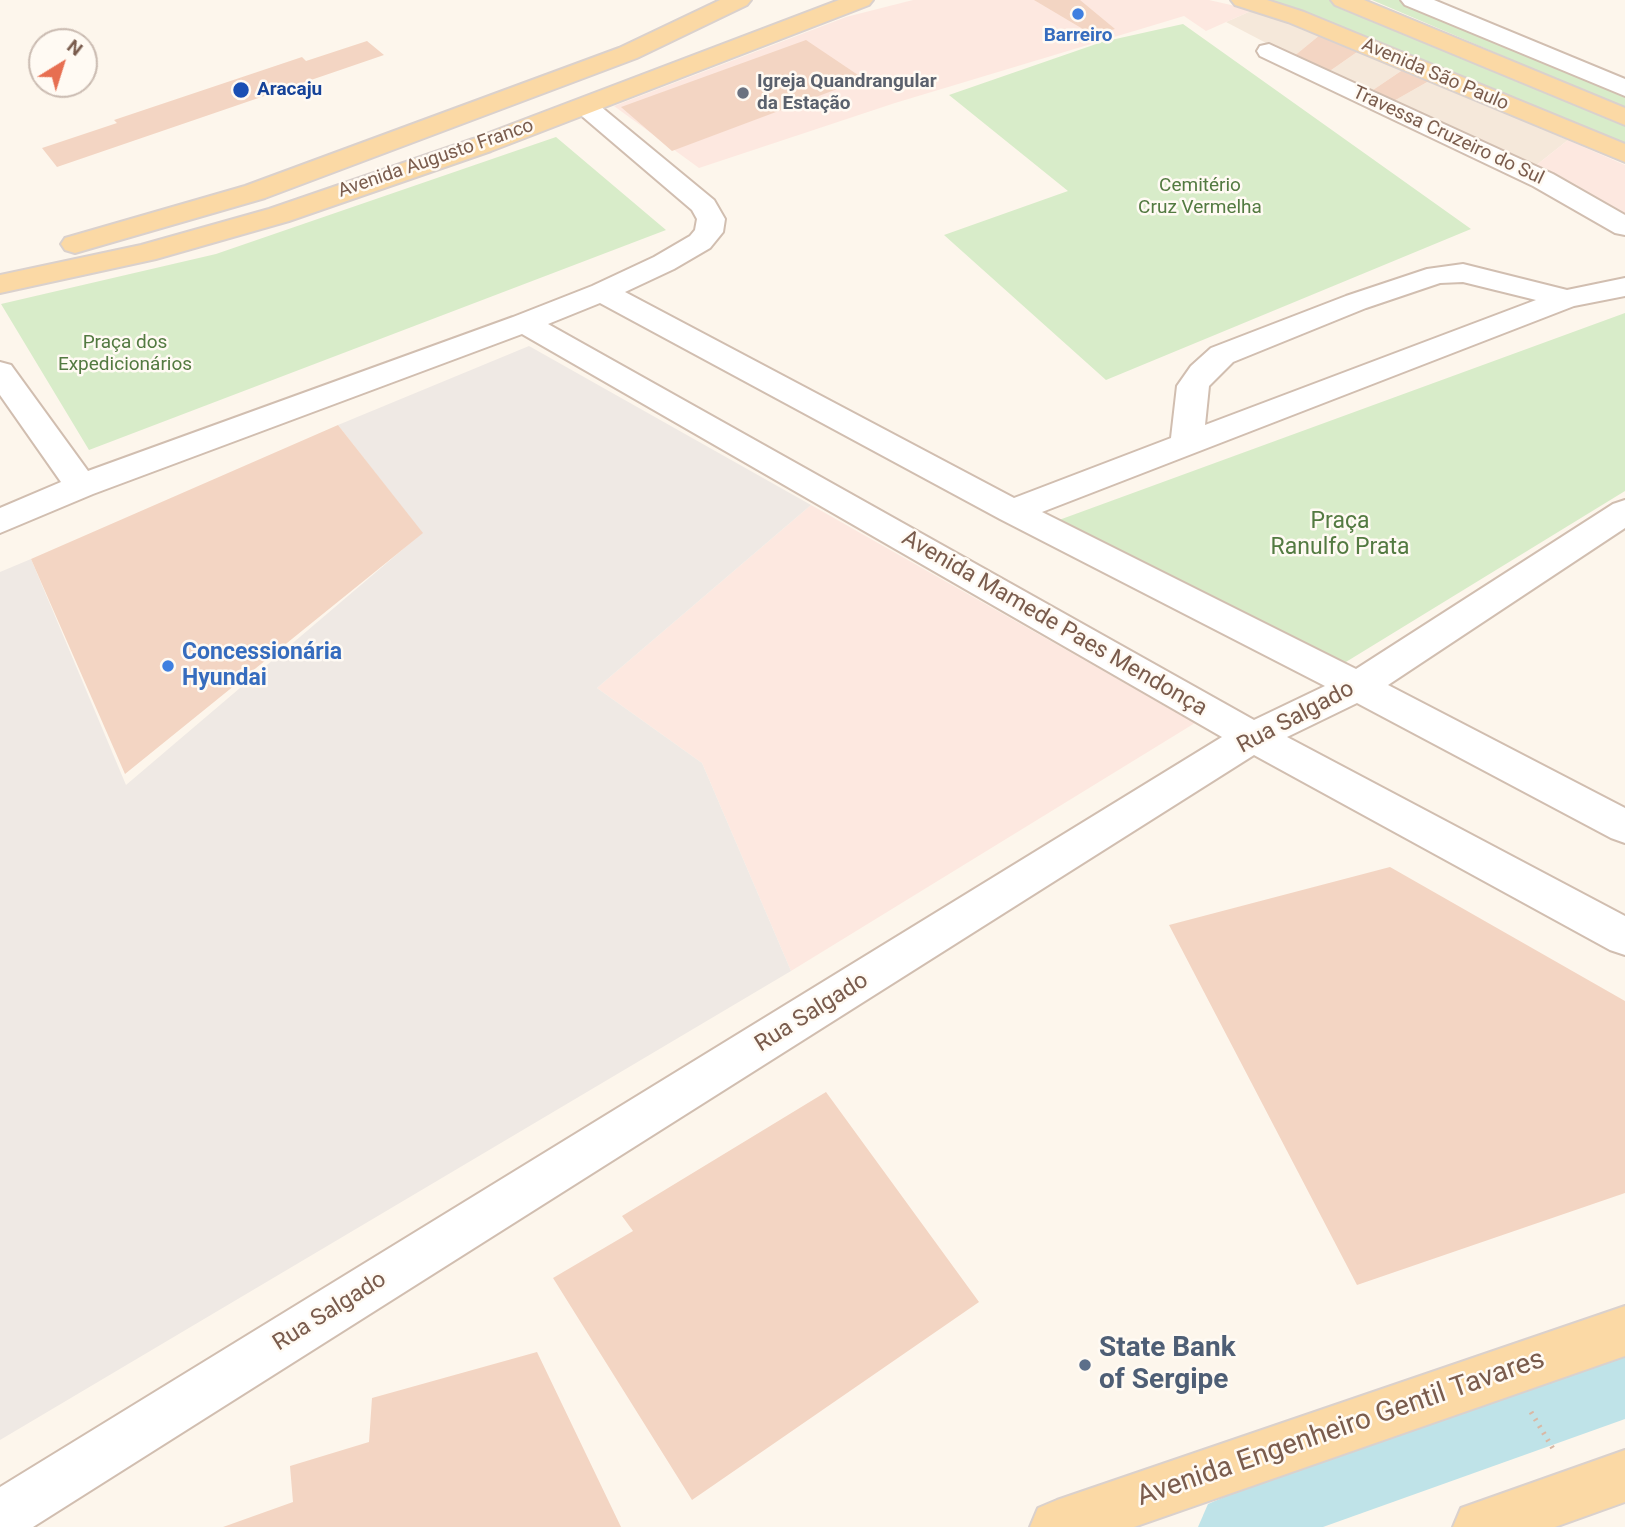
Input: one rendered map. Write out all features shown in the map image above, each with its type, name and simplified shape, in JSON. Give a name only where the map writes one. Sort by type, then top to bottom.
[{"type":"main road","name":"Avenida Augusto Franco","points":[[0,262],[76,244],[255,192],[628,53],[739,0]]},
{"type":"main road","name":"Avenida Augusto Franco","points":[[0,284],[200,239],[482,145],[861,0]]},
{"type":"main road","name":"Avenida São Paulo","points":[[1243,0],[1296,17],[1625,154]]},
{"type":"main road","name":"Avenida São Paulo","points":[[1343,0],[1625,117]]},
{"type":"main road","name":"Avenida Engenheiro Gentil Tavares","points":[[1057,1527],[1625,1331]]},
{"type":"main road","points":[[1480,1527],[1625,1476]]},
{"type":"street","points":[[1413,0],[1625,88]]},
{"type":"street","name":"Travessa Cruzeiro do Sul","points":[[1269,51],[1543,180],[1625,227]]},
{"type":"street","points":[[1601,78],[1625,60]]},
{"type":"street","points":[[0,521],[81,486],[602,292],[664,263],[700,242],[709,232],[711,219],[704,206],[585,106]]},
{"type":"street","points":[[1187,443],[1193,386],[1202,373],[1222,355],[1356,302],[1437,275],[1463,273],[1487,276],[1566,299]]},
{"type":"street","points":[[1012,511],[1566,299],[1625,287]]},
{"type":"street","points":[[602,292],[1012,511],[1358,686],[1625,827]]},
{"type":"street","name":"Avenida Mamede Paes Mendonça","points":[[524,323],[1254,737],[1625,937]]},
{"type":"street","points":[[0,372],[81,486]]},
{"type":"street","name":"Rua Salgado","points":[[0,1517],[1254,737],[1358,686],[1625,512]]},
{"type":"path","points":[[1530,1410],[1563,1465]]},
{"type":"shaded area","points":[[913,0],[1209,0],[1253,10],[1206,31],[1184,16],[895,103],[699,168],[614,106],[846,17]]},
{"type":"shaded area","points":[[1253,10],[1321,34],[1293,57],[1226,22]]},
{"type":"shaded area","points":[[1360,50],[1404,69],[1370,92],[1327,73]]},
{"type":"shaded area","points":[[1429,81],[1568,140],[1534,167],[1392,102]]},
{"type":"shaded area","points":[[1568,140],[1625,165],[1625,214],[1534,167]]},
{"type":"shaded area","points":[[529,346],[811,505],[597,688],[702,763],[791,971],[0,1440],[0,572],[31,559],[126,785],[422,533],[338,425]]},
{"type":"shaded area","points":[[811,505],[1195,723],[791,971],[702,763],[597,688]]},
{"type":"green space","points":[[1260,0],[1330,0],[1625,125],[1625,148]]},
{"type":"green space","points":[[1372,0],[1402,0],[1625,92],[1625,108]]},
{"type":"green space","name":"Cemitério Cruz Vermelha","points":[[1183,24],[1471,229],[1106,380],[944,235],[1068,191],[949,95],[1102,42]]},
{"type":"green space","name":"Praça dos Expedicionários","points":[[556,137],[666,230],[89,450],[1,304],[216,254]]},
{"type":"green space","name":"Praça Ranulfo Prata","points":[[1625,313],[1625,491],[1341,665],[1059,520]]},
{"type":"building","name":"Barreiro","points":[[1034,0],[1080,0],[1115,29],[1093,35]]},
{"type":"building","points":[[1321,34],[1360,50],[1327,73],[1293,57]]},
{"type":"building","name":"Igreja Quandrangular da Estação","points":[[806,40],[864,79],[672,151],[621,107]]},
{"type":"building","name":"Aracaju","points":[[367,41],[384,55],[57,167],[42,148],[117,123],[114,120],[302,57],[306,61]]},
{"type":"building","points":[[1404,69],[1429,81],[1392,102],[1370,92]]},
{"type":"building","name":"Concessionária Hyundai","points":[[338,425],[423,533],[125,774],[31,559]]},
{"type":"building","points":[[1390,867],[1625,1001],[1625,1193],[1357,1285],[1169,925]]},
{"type":"building","points":[[826,1092],[979,1302],[692,1500],[553,1278],[633,1231],[622,1216]]},
{"type":"building","points":[[537,1352],[621,1527],[223,1527],[293,1502],[290,1466],[369,1442],[372,1398]]},
{"type":"waterway","points":[[1231,1527],[1625,1388]]},
{"type":"place","name":"Barreiro","points":[[1078,14]]},
{"type":"place","name":"Aracaju","points":[[241,90]]},
{"type":"place","name":"Igreja Quandrangular da Estação","points":[[743,93]]},
{"type":"place","name":"Concessionária Hyundai","points":[[168,666]]},
{"type":"place","name":"State Bank of Sergipe","points":[[1085,1365]]}]
